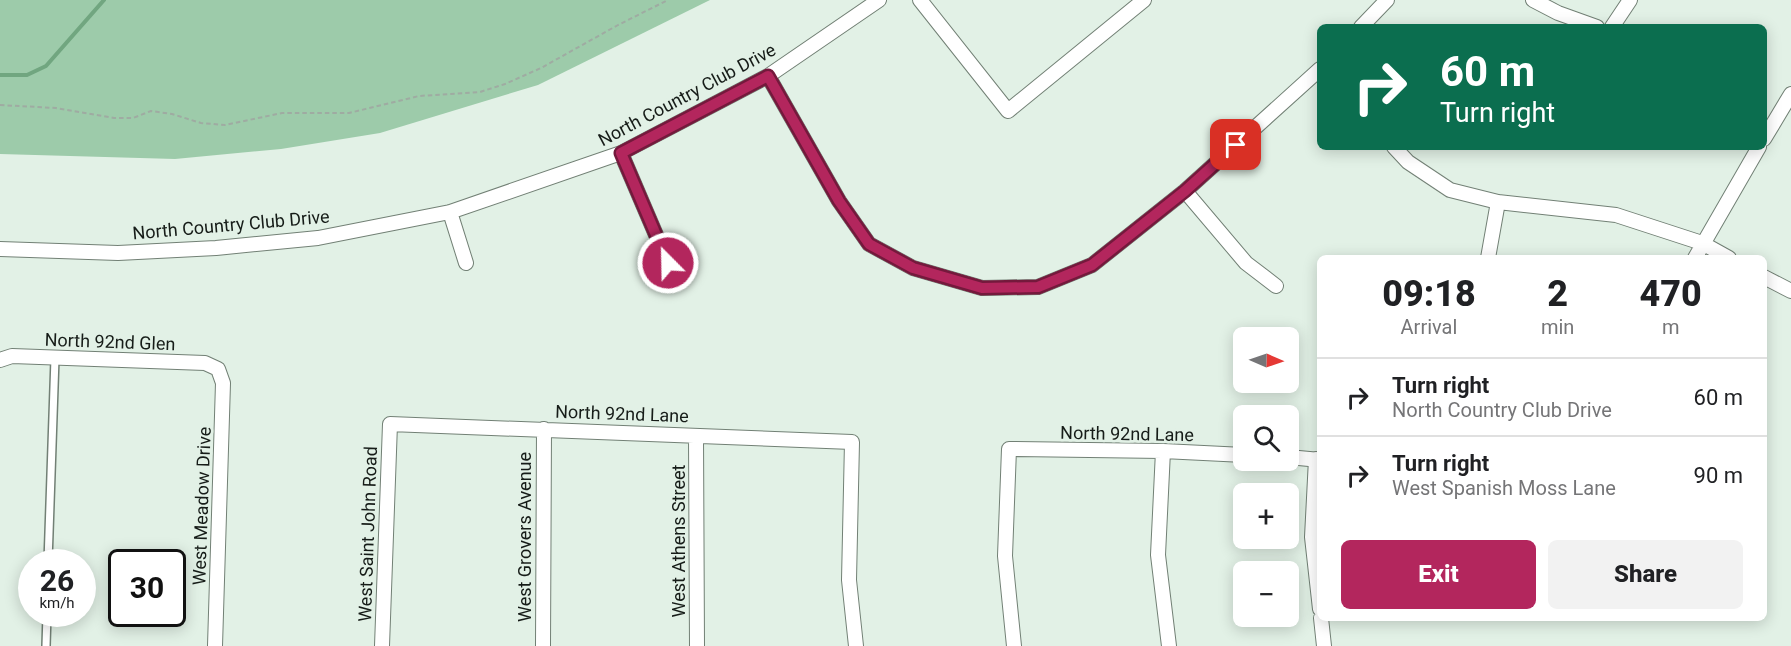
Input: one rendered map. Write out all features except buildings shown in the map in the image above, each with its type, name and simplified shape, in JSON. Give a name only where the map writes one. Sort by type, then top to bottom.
[{"type":"street","name":"North Country Club Drive","points":[[0,249],[118,253],[216,248],[318,238],[450,212],[621,153],[768,76],[879,0]]},
{"type":"street","points":[[920,0],[1008,111],[1144,0]]},
{"type":"street","points":[[1364,24],[1387,0]]},
{"type":"street","points":[[1533,0],[1558,13],[1589,24]]},
{"type":"street","points":[[1614,24],[1630,0]]},
{"type":"street","points":[[768,76],[839,201],[869,244],[913,268],[982,288],[1038,287],[1092,265],[1185,191],[1317,72]]},
{"type":"street","points":[[1767,134],[1791,94]]},
{"type":"street","points":[[1397,150],[1408,162],[1450,190],[1498,202],[1616,215],[1702,243],[1724,255]]},
{"type":"street","points":[[1696,255],[1757,150]]},
{"type":"street","points":[[621,153],[668,263]]},
{"type":"street","points":[[1185,191],[1246,263],[1276,286]]},
{"type":"street","points":[[1489,255],[1498,202]]},
{"type":"street","points":[[450,212],[466,263]]},
{"type":"street","points":[[1767,279],[1791,291]]},
{"type":"street","name":"North 92nd Glen","points":[[0,360],[12,356],[205,363],[218,369]]},
{"type":"street","name":"West Meadow Drive","points":[[215,646],[223,383],[218,369]]},
{"type":"street","name":"North 92nd Lane","points":[[390,424],[852,442],[849,580],[856,646]]},
{"type":"street","name":"West Saint John Road","points":[[382,646],[390,424]]},
{"type":"street","name":"West Grovers Avenue","points":[[543,646],[544,429]]},
{"type":"street","name":"West Athens Street","points":[[696,436],[697,646]]},
{"type":"street","name":"North 92nd Lane","points":[[1014,646],[1005,556],[1009,449],[1233,455]]},
{"type":"street","points":[[1163,452],[1158,555],[1169,646]]},
{"type":"street","points":[[1299,459],[1317,460]]},
{"type":"street","points":[[1317,473],[1312,537],[1317,582]]},
{"type":"street","points":[[1321,621],[1324,646]]},
{"type":"lane","points":[[48,549],[55,358]]},
{"type":"lane","points":[[46,646],[47,627]]},
{"type":"path","points":[[0,105],[56,108],[114,118],[133,118],[151,111],[172,114],[201,123],[225,125],[282,113],[349,113],[419,96],[480,92],[505,84],[541,68],[668,0]]},
{"type":"green space","points":[[0,0],[710,0],[538,85],[380,133],[281,149],[175,159],[0,154]]},
{"type":"waterway","points":[[0,75],[27,75],[46,66],[104,0]]},
{"type":"route","points":[[668,263],[621,153],[768,76],[839,201],[869,244],[913,268],[982,288],[1038,287],[1092,265],[1185,191],[1236,145]]}]
